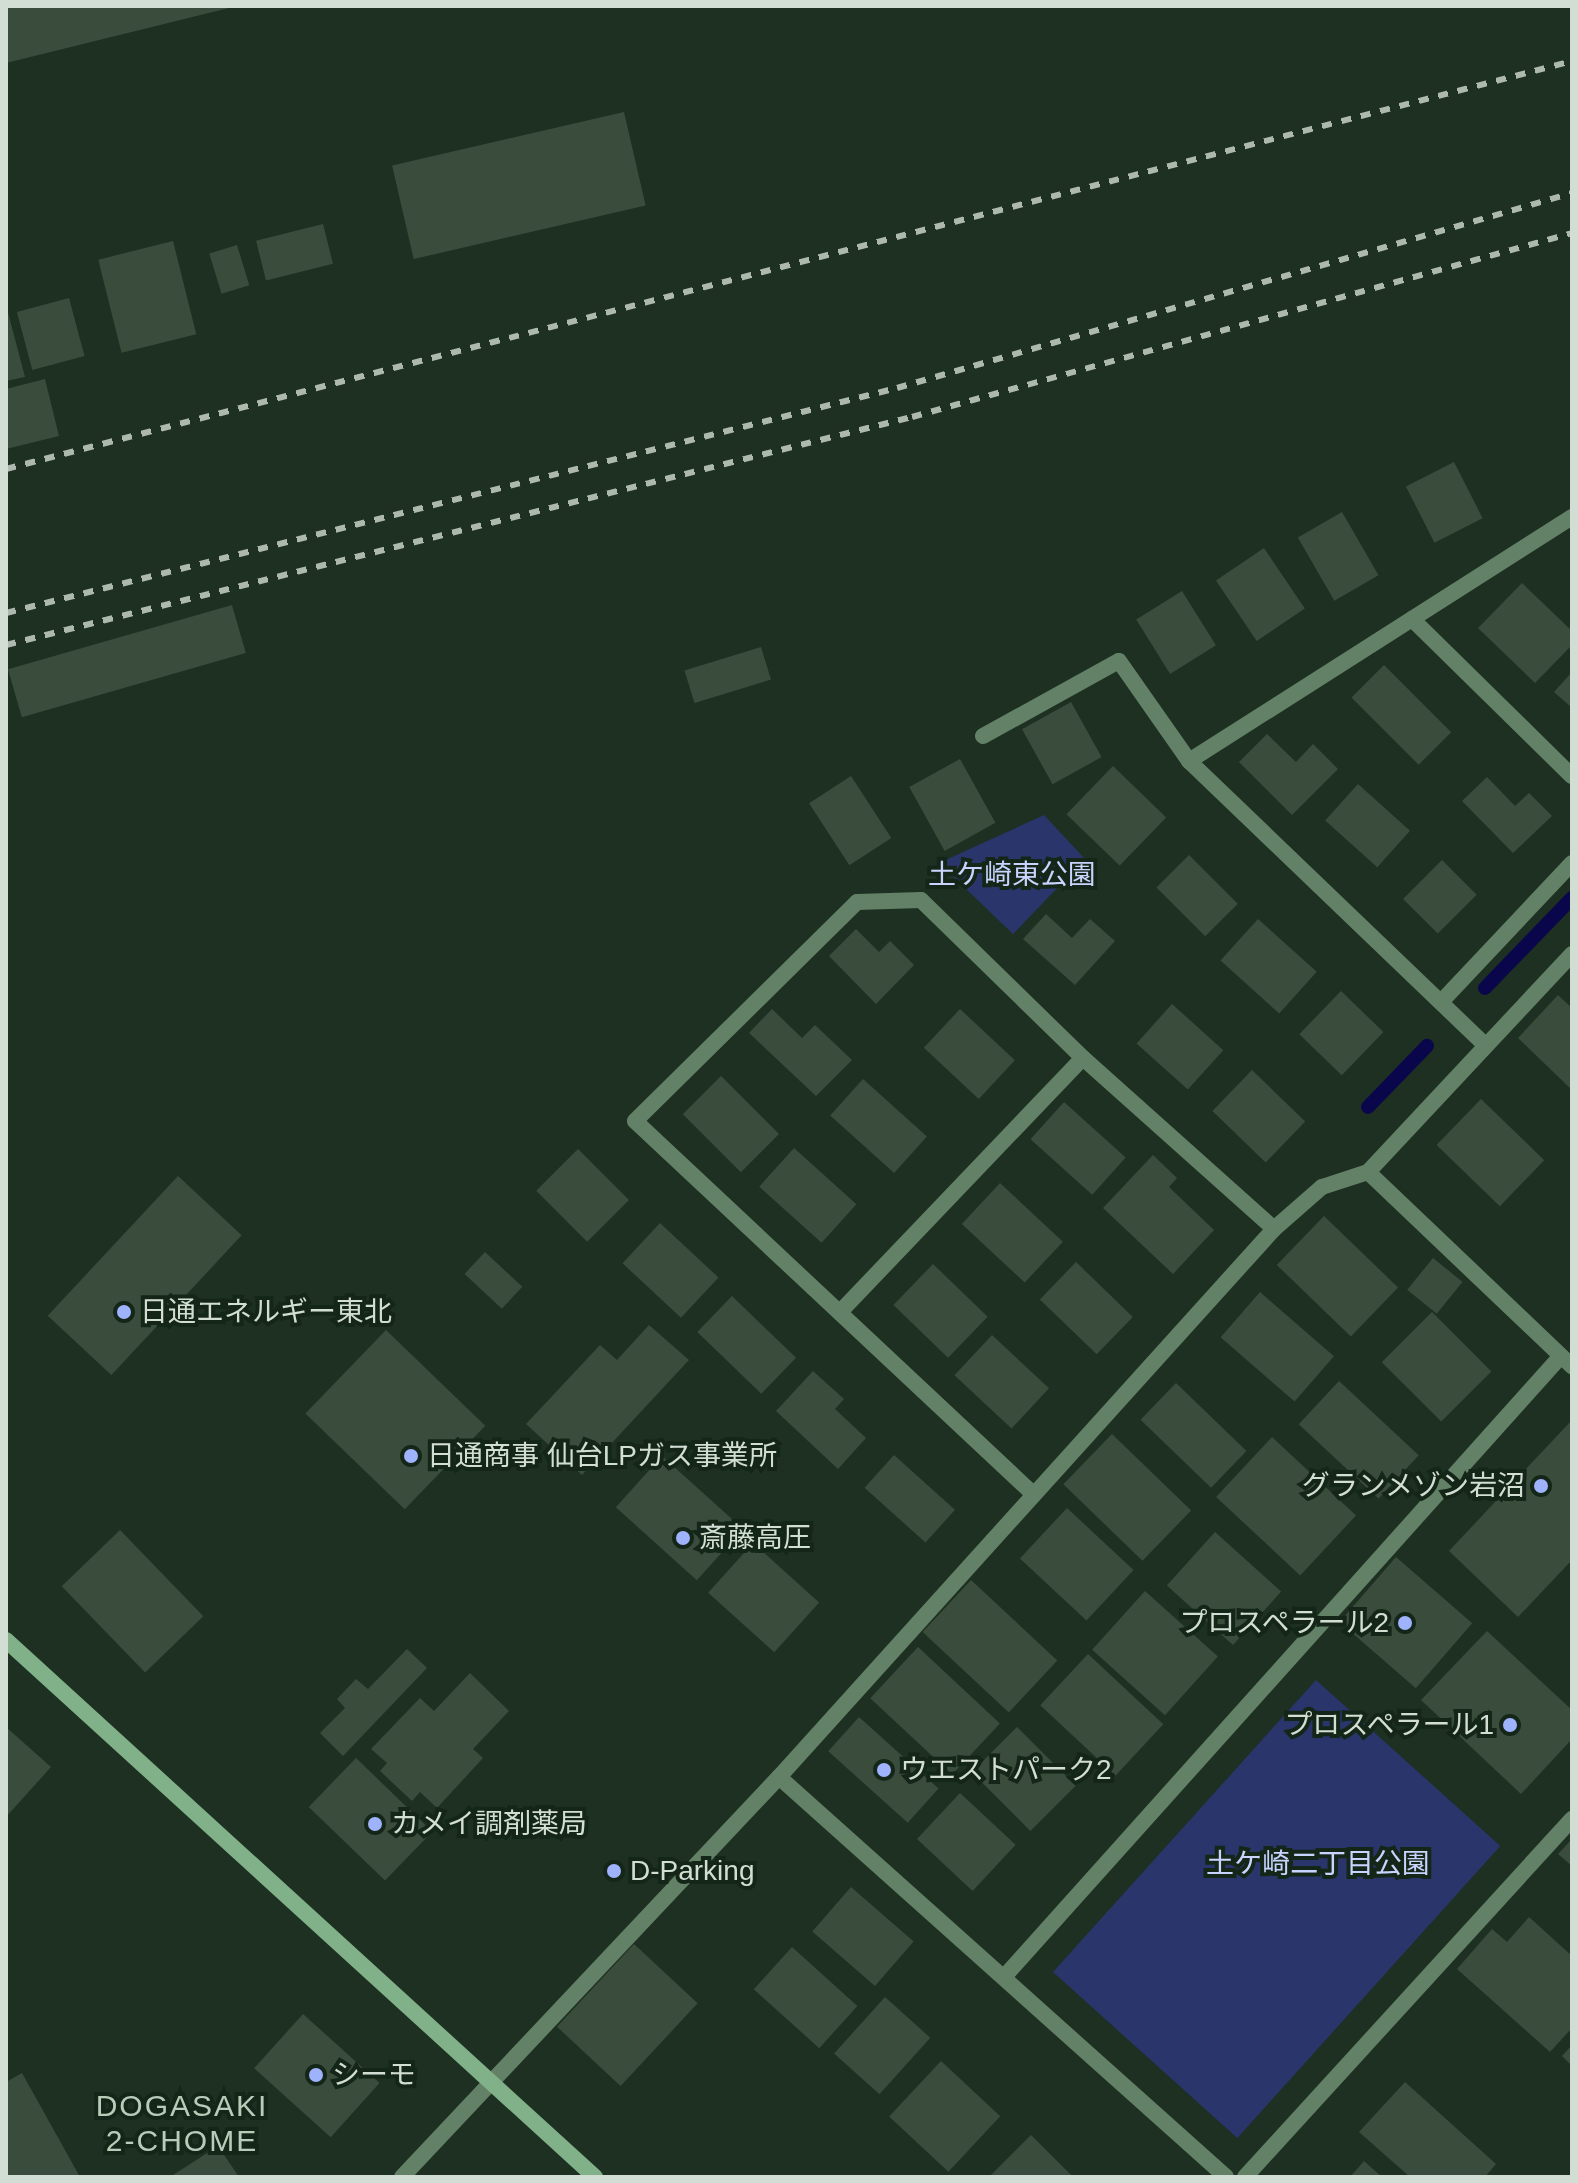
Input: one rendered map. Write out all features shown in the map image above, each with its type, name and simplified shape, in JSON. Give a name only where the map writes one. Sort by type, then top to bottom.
[{"type":"street","points":[[1189,761],[1572,517]]},
{"type":"street","points":[[1412,619],[1572,776]]},
{"type":"street","points":[[983,736],[1119,661],[1189,761],[1483,1043]]},
{"type":"street","points":[[1441,1002],[1572,863]]},
{"type":"street","points":[[1030,1491],[635,1121],[857,902],[921,900],[1083,1058],[1274,1229]]},
{"type":"street","points":[[402,2177],[779,1777],[1030,1491],[1274,1229],[1322,1187],[1368,1172],[1483,1043],[1572,954]]},
{"type":"street","points":[[841,1311],[1083,1058]]},
{"type":"street","points":[[1004,1977],[1566,1361],[1368,1172]]},
{"type":"street","points":[[6,1640],[595,2177]]},
{"type":"street","points":[[779,1777],[1226,2177]]},
{"type":"street","points":[[1245,2177],[1572,1819]]},
{"type":"green space","name":"土ケ崎東公園","points":[[1044,815],[1085,859],[1013,934],[939,863]]},
{"type":"green space","name":"土ケ崎二丁目公園","points":[[1316,1680],[1500,1846],[1237,2138],[1053,1972]]},
{"type":"building","points":[[6,7],[233,7],[6,63]]},
{"type":"building","points":[[624,112],[646,206],[414,259],[392,166]]},
{"type":"building","points":[[323,224],[333,264],[266,280],[256,241]]},
{"type":"building","points":[[173,241],[196,334],[122,353],[98,260]]},
{"type":"building","points":[[237,245],[249,285],[222,294],[209,253]]},
{"type":"building","points":[[69,298],[85,356],[32,370],[17,312]]},
{"type":"building","points":[[6,305],[25,377],[6,381]]},
{"type":"building","points":[[45,379],[59,436],[6,449],[6,389]]},
{"type":"building","points":[[1454,462],[1483,518],[1434,543],[1406,487]]},
{"type":"building","points":[[1342,512],[1378,575],[1334,601],[1298,538]]},
{"type":"building","points":[[1264,548],[1305,609],[1257,641],[1216,580]]},
{"type":"building","points":[[1522,583],[1572,631],[1572,645],[1535,683],[1478,628]]},
{"type":"building","points":[[1182,591],[1216,645],[1170,674],[1136,620]]},
{"type":"building","points":[[232,605],[246,653],[22,717],[8,669]]},
{"type":"building","points":[[761,647],[771,680],[694,703],[684,670]]},
{"type":"building","points":[[1384,665],[1451,732],[1419,765],[1351,698]]},
{"type":"building","points":[[1572,672],[1572,708],[1554,692]]},
{"type":"building","points":[[1071,702],[1102,757],[1053,784],[1022,729]]},
{"type":"building","points":[[1267,734],[1296,762],[1313,744],[1338,769],[1292,815],[1239,762]]},
{"type":"building","points":[[960,759],[995,823],[945,851],[909,787]]},
{"type":"building","points":[[1113,766],[1166,817],[1120,866],[1066,814]]},
{"type":"building","points":[[851,776],[891,838],[849,865],[809,803]]},
{"type":"building","points":[[1487,777],[1515,806],[1529,793],[1552,816],[1513,853],[1462,801]]},
{"type":"building","points":[[1358,784],[1410,831],[1377,867],[1325,820]]},
{"type":"building","points":[[1189,855],[1238,904],[1205,936],[1156,888]]},
{"type":"building","points":[[1442,860],[1477,895],[1438,934],[1403,899]]},
{"type":"building","points":[[1046,914],[1072,938],[1090,919],[1115,941],[1075,985],[1023,939]]},
{"type":"building","points":[[1258,919],[1317,972],[1279,1013],[1221,961]]},
{"type":"building","points":[[856,929],[879,952],[890,941],[914,965],[876,1004],[829,956]]},
{"type":"building","points":[[1341,991],[1383,1032],[1342,1075],[1299,1034]]},
{"type":"building","points":[[1558,995],[1572,1008],[1572,1090],[1518,1038]]},
{"type":"building","points":[[1172,1004],[1223,1050],[1188,1090],[1137,1043]]},
{"type":"building","points":[[772,1009],[802,1038],[815,1025],[852,1060],[816,1096],[749,1033]]},
{"type":"building","points":[[960,1009],[1015,1060],[979,1099],[924,1048]]},
{"type":"building","points":[[1252,1070],[1305,1121],[1266,1162],[1212,1111]]},
{"type":"building","points":[[721,1076],[779,1134],[741,1172],[683,1114]]},
{"type":"building","points":[[863,1079],[927,1137],[894,1173],[830,1115]]},
{"type":"building","points":[[1481,1099],[1544,1160],[1500,1206],[1437,1145]]},
{"type":"building","points":[[1064,1102],[1126,1158],[1092,1195],[1031,1139]]},
{"type":"building","points":[[794,1148],[856,1204],[822,1243],[759,1187]]},
{"type":"building","points":[[578,1149],[629,1200],[587,1242],[536,1191]]},
{"type":"building","points":[[1153,1155],[1177,1178],[1169,1187],[1214,1230],[1173,1274],[1103,1208]]},
{"type":"building","points":[[178,1176],[242,1235],[111,1375],[48,1316]]},
{"type":"building","points":[[1000,1183],[1063,1242],[1025,1283],[962,1224]]},
{"type":"building","points":[[1324,1216],[1398,1288],[1351,1336],[1277,1265]]},
{"type":"building","points":[[660,1223],[719,1278],[681,1318],[622,1263]]},
{"type":"building","points":[[485,1252],[522,1287],[502,1309],[465,1274]]},
{"type":"building","points":[[1433,1258],[1463,1282],[1437,1314],[1407,1290]]},
{"type":"building","points":[[1076,1262],[1133,1317],[1097,1354],[1040,1299]]},
{"type":"building","points":[[933,1264],[988,1317],[948,1358],[893,1305]]},
{"type":"building","points":[[1260,1292],[1334,1356],[1295,1402],[1221,1337]]},
{"type":"building","points":[[732,1296],[796,1358],[761,1394],[697,1332]]},
{"type":"building","points":[[1432,1312],[1491,1371],[1441,1422],[1382,1362]]},
{"type":"building","points":[[649,1325],[689,1360],[582,1475],[526,1424],[600,1345],[617,1360]]},
{"type":"building","points":[[386,1330],[485,1426],[405,1509],[305,1413]]},
{"type":"building","points":[[992,1335],[1049,1388],[1012,1428],[954,1375]]},
{"type":"building","points":[[813,1371],[844,1399],[835,1409],[866,1438],[838,1469],[776,1411]]},
{"type":"building","points":[[1339,1381],[1419,1455],[1378,1498],[1299,1424]]},
{"type":"building","points":[[1176,1383],[1246,1451],[1211,1488],[1141,1420]]},
{"type":"building","name":"グランメゾン岩沼","points":[[1572,1420],[1572,1560],[1518,1617],[1449,1551]]},
{"type":"building","points":[[1112,1434],[1191,1510],[1143,1561],[1063,1484]]},
{"type":"building","points":[[1272,1437],[1356,1515],[1300,1575],[1216,1497]]},
{"type":"building","points":[[894,1455],[955,1510],[925,1543],[865,1488]]},
{"type":"building","points":[[662,1456],[743,1529],[697,1580],[616,1507]]},
{"type":"building","points":[[1067,1508],[1134,1570],[1086,1621],[1020,1558]]},
{"type":"building","points":[[120,1530],[203,1616],[145,1673],[62,1586]]},
{"type":"building","points":[[1215,1532],[1281,1592],[1233,1645],[1167,1586]]},
{"type":"building","points":[[753,1543],[819,1603],[774,1652],[708,1593]]},
{"type":"building","name":"プロスペラール2","points":[[1396,1557],[1472,1623],[1416,1688],[1340,1622]]},
{"type":"building","points":[[971,1580],[1057,1660],[1009,1712],[923,1632]]},
{"type":"building","points":[[1145,1591],[1218,1657],[1165,1715],[1092,1650]]},
{"type":"building","name":"プロスペラール1","points":[[1487,1631],[1572,1710],[1572,1739],[1521,1794],[1421,1700]]},
{"type":"building","points":[[918,1647],[1000,1723],[952,1775],[870,1698]]},
{"type":"building","points":[[407,1649],[427,1668],[343,1756],[320,1733],[345,1708],[337,1699],[356,1679],[368,1689]]},
{"type":"building","points":[[1088,1654],[1163,1724],[1116,1775],[1040,1705]]},
{"type":"building","points":[[470,1673],[509,1711],[473,1749],[483,1758],[437,1808],[420,1792],[412,1801],[380,1771],[387,1763],[371,1749],[420,1698],[434,1711]]},
{"type":"building","name":"ウエストパーク2","points":[[859,1717],[939,1789],[908,1823],[828,1751]]},
{"type":"building","points":[[6,1727],[51,1767],[6,1817]]},
{"type":"building","points":[[1017,1727],[1076,1786],[1030,1831],[972,1772]]},
{"type":"building","points":[[356,1758],[432,1832],[385,1881],[309,1807]]},
{"type":"building","points":[[960,1793],[1016,1845],[973,1891],[917,1839]]},
{"type":"building","points":[[1572,1839],[1572,1866],[1558,1854]]},
{"type":"building","points":[[851,1887],[914,1941],[875,1986],[812,1932]]},
{"type":"building","points":[[1529,1917],[1572,1956],[1572,2028],[1550,2052],[1457,1969],[1492,1929],[1507,1942]]},
{"type":"building","points":[[634,1944],[698,2003],[621,2086],[557,2027]]},
{"type":"building","points":[[792,1947],[857,2006],[819,2048],[754,1989]]},
{"type":"building","points":[[885,1997],[930,2038],[879,2094],[834,2053]]},
{"type":"building","name":"シーモ","points":[[303,2014],[380,2083],[331,2137],[254,2068]]},
{"type":"building","points":[[1572,2045],[1572,2066],[1562,2056]]},
{"type":"building","points":[[941,2061],[1000,2116],[948,2172],[889,2117]]},
{"type":"building","points":[[22,2073],[80,2177],[6,2177],[6,2082]]},
{"type":"building","points":[[1405,2082],[1496,2164],[1485,2177],[1410,2177],[1359,2132]]},
{"type":"building","points":[[1031,2135],[1073,2177],[989,2177]]},
{"type":"building","points":[[218,2146],[239,2177],[170,2177]]},
{"type":"building","points":[[1364,2161],[1382,2177],[1350,2177]]},
{"type":"waterway","points":[[1485,988],[1572,898]]},
{"type":"waterway","points":[[1368,1107],[1427,1046]]},
{"type":"railway","points":[[6,469],[1572,61]]},
{"type":"railway","points":[[6,613],[897,388],[1572,193]]},
{"type":"railway","points":[[6,645],[912,417],[1572,233]]},
{"type":"place","name":"日通エネルギー東北","points":[[124,1312]]},
{"type":"place","name":"日通商事 仙台LPガス事業所","points":[[411,1456]]},
{"type":"place","name":"グランメゾン岩沼","points":[[1541,1486]]},
{"type":"place","name":"斎藤高圧","points":[[683,1538]]},
{"type":"place","name":"プロスペラール2","points":[[1405,1623]]},
{"type":"place","name":"プロスペラール1","points":[[1510,1725]]},
{"type":"place","name":"ウエストパーク2","points":[[884,1770]]},
{"type":"place","name":"カメイ調剤薬局","points":[[375,1824]]},
{"type":"place","name":"D-Parking","points":[[614,1871]]},
{"type":"place","name":"シーモ","points":[[316,2075]]},
{"type":"district","name":"DOGASAKI 2-CHOME","points":[[182,2123]]}]
